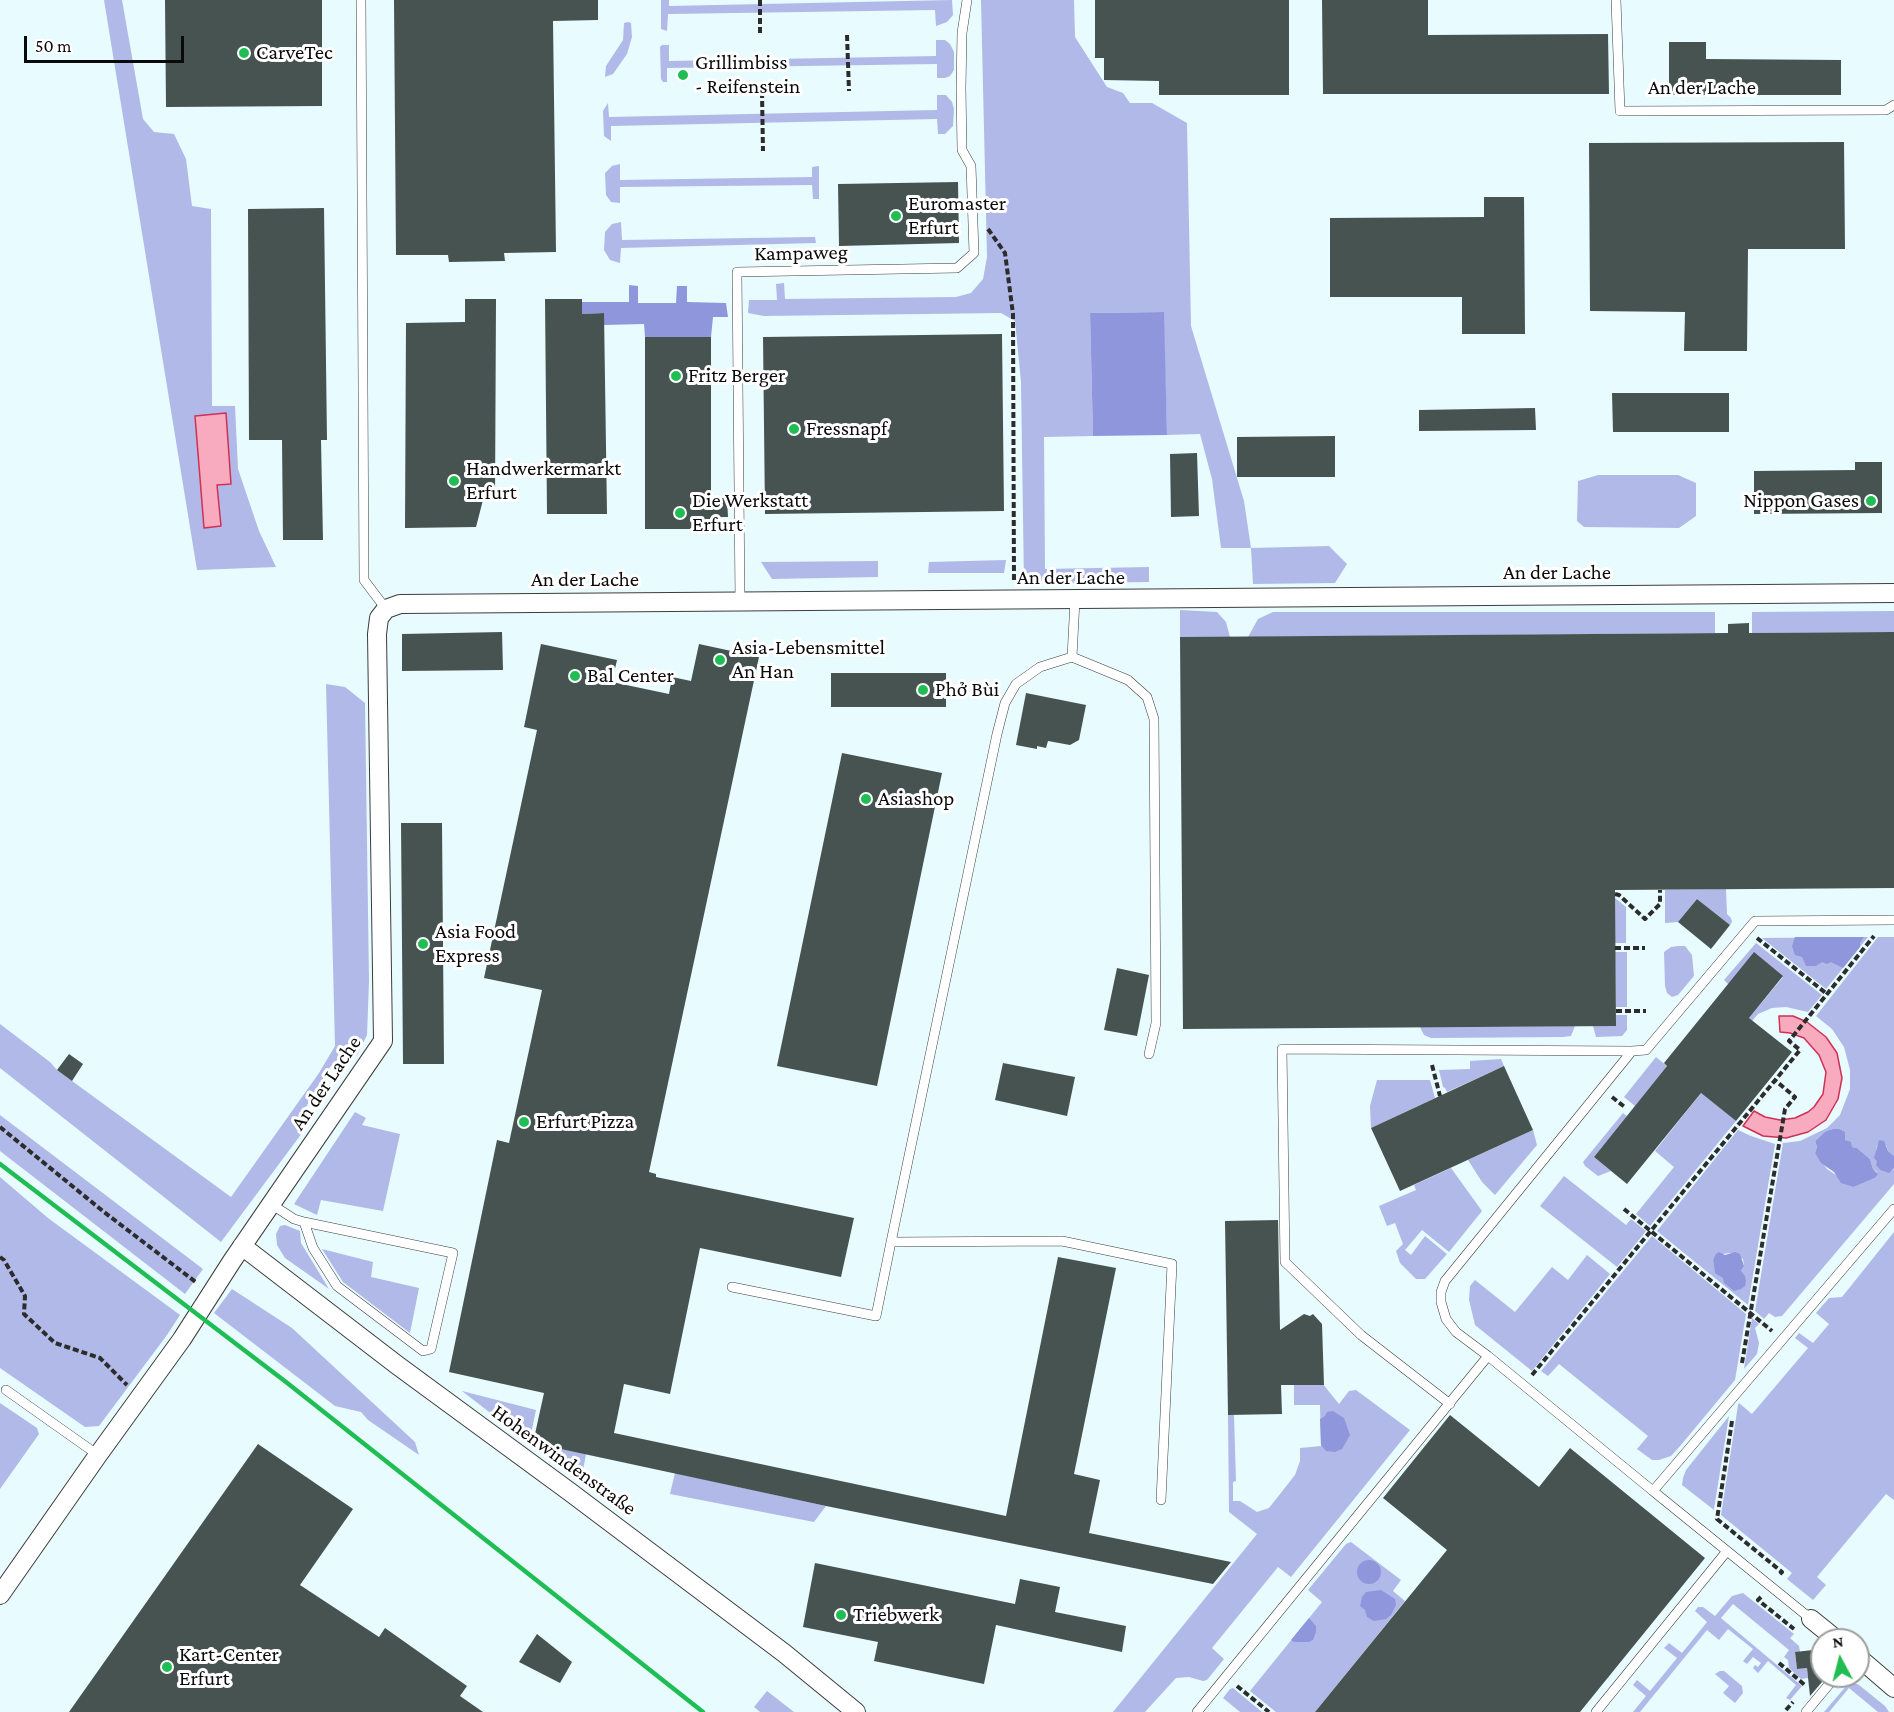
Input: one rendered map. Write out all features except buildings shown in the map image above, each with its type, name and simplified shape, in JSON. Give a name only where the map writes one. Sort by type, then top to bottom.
[{"type":"street","name":"An der Lache","points":[[0,1595],[182,1339],[382,1041],[377,634],[378,618],[386,609],[400,604],[1894,593]]},
{"type":"street","name":"Hohenwindenstraße","points":[[243,1246],[397,1365],[784,1653],[856,1712]]},
{"type":"street","points":[[1810,1619],[1822,1628]]},
{"type":"street","points":[[1870,1667],[1894,1688]]},
{"type":"lane","points":[[361,0],[364,580],[386,609]]},
{"type":"lane","points":[[968,0],[962,33],[961,88],[962,150],[971,166],[970,206]]},
{"type":"lane","name":"An der Lache","points":[[1616,0],[1620,111],[1886,110],[1894,105]]},
{"type":"lane","name":"Kampaweg","points":[[740,602],[737,272],[957,268],[974,253],[970,206]]},
{"type":"lane","points":[[1072,657],[1075,600]]},
{"type":"lane","points":[[732,1287],[876,1316],[989,769],[1005,703],[1016,684],[1040,667],[1072,657],[1128,680],[1147,697],[1154,719],[1156,1023],[1149,1054]]},
{"type":"lane","points":[[1450,1404],[1361,1335],[1286,1262],[1281,1049],[1646,1050],[1755,921],[1894,920]]},
{"type":"lane","points":[[1632,1050],[1445,1281],[1441,1292],[1441,1302],[1446,1319],[1456,1332],[1810,1619]]},
{"type":"lane","points":[[271,1204],[294,1219],[304,1222],[453,1253],[430,1349],[423,1351],[337,1286],[313,1248],[304,1222]]},
{"type":"lane","points":[[1653,1491],[1894,1209]]},
{"type":"lane","points":[[891,1242],[1062,1241],[1172,1264],[1161,1500]]},
{"type":"lane","points":[[1197,1712],[1488,1356]]},
{"type":"lane","points":[[6,1390],[98,1455]]},
{"type":"lane","points":[[1596,1712],[1727,1551]]},
{"type":"lane","points":[[1806,1712],[1826,1688]]},
{"type":"path","points":[[760,0],[760,36]]},
{"type":"path","points":[[847,35],[849,91]]},
{"type":"path","points":[[762,93],[763,151]]},
{"type":"path","points":[[970,206],[1005,253],[1013,314],[1014,601]]},
{"type":"path","points":[[1615,894],[1645,919],[1660,904],[1660,890]]},
{"type":"path","points":[[1524,1385],[1800,1050],[1789,1041],[1876,934],[1876,920]]},
{"type":"path","points":[[1747,929],[1827,994]]},
{"type":"path","points":[[1615,948],[1645,948]]},
{"type":"path","points":[[1616,1011],[1646,1011]]},
{"type":"path","points":[[1431,1050],[1434,1076],[1440,1096]]},
{"type":"path","points":[[1776,1081],[1795,1097],[1785,1109],[1717,1519],[1782,1572],[1758,1600],[1797,1631]]},
{"type":"path","points":[[0,1127],[104,1212],[212,1295]]},
{"type":"path","points":[[1624,1209],[1781,1339]]},
{"type":"path","points":[[1,1257],[25,1296],[24,1314],[55,1343],[100,1358],[130,1388]]},
{"type":"path","points":[[1779,1663],[1806,1686]]},
{"type":"path","points":[[1225,1677],[1269,1712]]},
{"type":"shaded area","points":[[104,0],[122,0],[143,119],[154,132],[174,134],[186,159],[192,206],[211,209],[212,406],[235,406],[238,469],[259,531],[276,567],[197,570]]},
{"type":"shaded area","points":[[661,0],[669,0],[669,6],[952,0],[953,15],[947,22],[936,26],[935,10],[668,14],[667,31],[661,29]]},
{"type":"shaded area","points":[[981,0],[1074,0],[1075,37],[1107,87],[1123,93],[1130,103],[1152,103],[1187,123],[1191,326],[1244,501],[1251,548],[1221,548],[1212,479],[1200,434],[1167,435],[1163,312],[1090,313],[1093,436],[1044,437],[1045,569],[1149,567],[1149,582],[1024,584],[1021,382],[1015,321],[1001,313],[764,316],[748,313],[749,300],[777,300],[776,284],[784,283],[785,299],[956,297],[971,293],[983,279],[987,257]]},
{"type":"shaded area","points":[[624,23],[631,23],[632,37],[627,54],[613,74],[605,77],[606,66],[623,40]]},
{"type":"shaded area","points":[[936,40],[945,40],[954,52],[954,70],[950,76],[945,78],[937,78],[937,64],[667,68],[667,82],[661,79],[660,47],[662,45],[669,45],[669,61],[936,56]]},
{"type":"shaded area","points":[[937,95],[946,95],[954,109],[953,126],[945,134],[938,134],[937,119],[611,126],[611,141],[604,136],[603,111],[608,103],[609,117],[937,110]]},
{"type":"shaded area","points":[[620,164],[620,180],[812,177],[812,167],[819,166],[819,199],[813,199],[812,185],[620,187],[620,203],[611,202],[606,195],[605,173],[612,166]]},
{"type":"shaded area","points":[[621,222],[622,240],[815,237],[816,243],[621,248],[620,263],[610,260],[604,250],[605,232],[612,224]]},
{"type":"shaded area","points":[[629,285],[638,286],[638,303],[676,303],[677,286],[687,286],[687,302],[726,303],[728,317],[713,317],[711,337],[645,337],[644,324],[604,325],[604,313],[582,314],[582,302],[629,302]]},
{"type":"shaded area","points":[[1164,312],[1167,435],[1093,436],[1090,313]]},
{"type":"shaded area","points":[[226,413],[231,484],[217,485],[221,526],[204,528],[195,416]]},
{"type":"shaded area","points":[[1598,475],[1678,475],[1696,483],[1696,516],[1679,528],[1584,527],[1577,521],[1578,481]]},
{"type":"shaded area","points":[[1329,546],[1347,564],[1335,583],[1253,584],[1251,548]]},
{"type":"shaded area","points":[[1006,560],[1004,573],[928,573],[929,562]]},
{"type":"shaded area","points":[[878,561],[878,577],[772,579],[761,562]]},
{"type":"shaded area","points":[[1180,610],[1217,612],[1226,622],[1230,637],[1180,637]]},
{"type":"shaded area","points":[[1894,611],[1894,632],[1752,633],[1752,612]]},
{"type":"shaded area","points":[[1273,612],[1715,612],[1715,633],[1248,637],[1258,619]]},
{"type":"shaded area","points":[[326,684],[345,687],[365,703],[369,981],[367,1035],[357,1055],[330,1067],[306,1107],[305,1129],[221,1242],[0,1068],[0,1024],[50,1062],[57,1070],[231,1197],[319,1073],[335,1046]]},
{"type":"shaded area","points":[[1726,889],[1727,914],[1732,922],[1730,925],[1697,899],[1678,922],[1665,923],[1665,890]]},
{"type":"shaded area","points":[[1615,898],[1626,907],[1626,943],[1615,943]]},
{"type":"shaded area","points":[[1795,937],[1864,937],[1860,947],[1843,968],[1831,962],[1806,966],[1802,957],[1795,955],[1792,946]]},
{"type":"shaded area","points":[[1868,937],[1826,989],[1762,938]]},
{"type":"shaded area","points":[[1878,937],[1894,937],[1894,1156],[1888,1151],[1886,1145],[1877,1145],[1875,1158],[1880,1170],[1893,1170],[1894,1168],[1894,1184],[1782,1316],[1775,1317],[1769,1313],[1764,1319],[1755,1311],[1783,1143],[1800,1141],[1827,1128],[1840,1115],[1850,1089],[1850,1070],[1844,1047],[1832,1029],[1816,1016]],"holes":[[[1833,1129],[1852,1147],[1857,1148],[1870,1159],[1873,1169],[1877,1172],[1875,1178],[1854,1187],[1827,1169],[1815,1153],[1817,1147],[1815,1141],[1826,1131]]]},
{"type":"shaded area","points":[[1756,943],[1822,995],[1808,1012],[1786,1007],[1772,1008],[1758,1014],[1752,1021],[1749,1018],[1783,977],[1728,984],[1724,980]]},
{"type":"shaded area","points":[[1685,946],[1692,955],[1694,976],[1678,995],[1672,997],[1667,993],[1665,986],[1664,952],[1671,947]]},
{"type":"shaded area","points":[[1615,952],[1627,952],[1627,1007],[1616,1007]]},
{"type":"shaded area","points":[[1616,1015],[1627,1015],[1627,1030],[1622,1036],[1596,1037],[1593,1026],[1615,1026]]},
{"type":"shaded area","points":[[1779,1016],[1793,1016],[1807,1022],[1826,1037],[1837,1053],[1842,1078],[1838,1099],[1826,1120],[1808,1132],[1786,1138],[1763,1136],[1743,1126],[1754,1111],[1765,1117],[1780,1120],[1795,1118],[1808,1112],[1823,1094],[1826,1072],[1819,1055],[1804,1038],[1780,1032]]},
{"type":"shaded area","points":[[1575,1026],[1571,1036],[1563,1037],[1431,1038],[1424,1035],[1420,1027]]},
{"type":"shaded area","points":[[1656,1057],[1667,1066],[1635,1106],[1624,1097]]},
{"type":"shaded area","points":[[1501,1059],[1504,1066],[1447,1092],[1443,1087],[1439,1070],[1470,1069],[1470,1061]]},
{"type":"shaded area","points":[[1377,1080],[1430,1080],[1435,1098],[1371,1128],[1370,1106]]},
{"type":"shaded area","points":[[1701,1093],[1736,1121],[1650,1226],[1636,1214],[1674,1167],[1655,1151]]},
{"type":"shaded area","points":[[355,1112],[366,1118],[362,1125],[400,1134],[383,1211],[321,1200],[317,1215],[294,1204]]},
{"type":"shaded area","points":[[1623,1113],[1627,1116],[1594,1157],[1611,1171],[1598,1176],[1583,1162]]},
{"type":"shaded area","points":[[0,1115],[203,1269],[185,1294],[0,1151]]},
{"type":"shaded area","points":[[1833,1129],[1845,1132],[1845,1140],[1851,1142],[1852,1147],[1857,1148],[1870,1159],[1873,1169],[1878,1174],[1875,1178],[1854,1187],[1841,1183],[1834,1172],[1821,1163],[1815,1153],[1817,1147],[1815,1141],[1826,1131]]},
{"type":"shaded area","points":[[1533,1130],[1537,1145],[1495,1195],[1482,1182],[1468,1160]]},
{"type":"shaded area","points":[[1738,1130],[1775,1144],[1748,1305],[1657,1231]],"holes":[[[1730,1253],[1743,1259],[1744,1266],[1741,1271],[1715,1271],[1713,1260],[1715,1255]]]},
{"type":"shaded area","points":[[1879,1140],[1884,1141],[1888,1151],[1894,1156],[1894,1168],[1889,1173],[1880,1170],[1876,1165],[1877,1161],[1874,1158]]},
{"type":"shaded area","points":[[1451,1168],[1482,1211],[1449,1252],[1422,1230],[1405,1250],[1411,1255],[1425,1236],[1447,1254],[1425,1279],[1416,1279],[1400,1263],[1396,1251],[1403,1244],[1395,1223],[1387,1226],[1379,1206],[1416,1190],[1414,1185]]},
{"type":"shaded area","points":[[1564,1176],[1626,1225],[1631,1219],[1646,1231],[1617,1267],[1540,1206]]},
{"type":"shaded area","points":[[0,1177],[48,1218],[180,1315],[99,1426],[85,1427],[0,1368]]},
{"type":"shaded area","points":[[285,1225],[300,1231],[301,1243],[329,1289],[285,1258],[277,1245],[276,1234],[280,1226]]},
{"type":"shaded area","points":[[1894,1232],[1894,1500],[1886,1494],[1817,1577],[1826,1585],[1813,1600],[1787,1579],[1792,1573],[1721,1515],[1738,1405],[1739,1403],[1752,1414],[1808,1348],[1795,1338],[1799,1333],[1813,1343],[1829,1324],[1816,1313],[1829,1298],[1842,1297]]},
{"type":"shaded area","points":[[1652,1236],[1746,1314],[1735,1380],[1671,1456],[1659,1460],[1652,1460],[1637,1449],[1648,1436],[1559,1364],[1548,1376],[1541,1371]]},
{"type":"shaded area","points":[[322,1249],[373,1262],[371,1277],[419,1288],[410,1333],[343,1282]]},
{"type":"shaded area","points":[[1719,1252],[1725,1255],[1735,1252],[1740,1254],[1744,1266],[1741,1271],[1746,1281],[1745,1286],[1741,1289],[1734,1291],[1724,1283],[1723,1278],[1715,1273],[1713,1260]]},
{"type":"shaded area","points":[[1587,1255],[1610,1274],[1532,1371],[1475,1325],[1469,1300],[1470,1286],[1475,1280],[1515,1312],[1552,1267],[1568,1280]]},
{"type":"shaded area","points":[[232,1289],[292,1328],[415,1442],[419,1455],[368,1420],[361,1412],[335,1406],[214,1313]]},
{"type":"shaded area","points":[[1752,1318],[1759,1324],[1755,1328],[1759,1343],[1757,1354],[1744,1369]]},
{"type":"shaded area","points":[[1294,1348],[1339,1404],[1349,1391],[1356,1390],[1410,1430],[1291,1577],[1278,1567],[1212,1648],[1224,1659],[1207,1680],[1189,1677],[1176,1678],[1145,1712],[1113,1712],[1257,1534],[1229,1512],[1228,1415],[1234,1415],[1236,1481],[1233,1482],[1233,1501],[1240,1501],[1257,1512],[1269,1508],[1295,1475],[1300,1461],[1300,1448],[1321,1446],[1320,1405],[1294,1405]]},
{"type":"shaded area","points":[[462,1391],[536,1410],[529,1443]]},
{"type":"shaded area","points":[[0,1403],[37,1428],[39,1434],[0,1489]]},
{"type":"shaded area","points":[[1333,1411],[1344,1418],[1350,1435],[1342,1449],[1335,1452],[1326,1451],[1321,1445],[1320,1419],[1327,1412]]},
{"type":"shaded area","points":[[1729,1416],[1714,1510],[1682,1485],[1683,1478],[1686,1470]]},
{"type":"shaded area","points":[[543,1445],[586,1454],[581,1481],[542,1453]]},
{"type":"shaded area","points":[[675,1473],[826,1506],[814,1522],[670,1494]]},
{"type":"shaded area","points":[[1351,1542],[1401,1580],[1393,1591],[1405,1601],[1315,1712],[1276,1712],[1250,1691],[1322,1602],[1308,1590],[1346,1544]]},
{"type":"shaded area","points":[[1369,1560],[1377,1564],[1381,1572],[1377,1580],[1369,1584],[1361,1580],[1357,1572],[1361,1564]]},
{"type":"shaded area","points":[[1381,1590],[1395,1599],[1396,1605],[1386,1619],[1374,1621],[1367,1617],[1365,1610],[1360,1606],[1362,1597],[1366,1592]]},
{"type":"shaded area","points":[[1743,1593],[1794,1634],[1790,1638],[1799,1646],[1800,1652],[1795,1653],[1797,1669],[1807,1668],[1808,1678],[1801,1679],[1789,1668],[1788,1660],[1784,1657],[1789,1650],[1733,1604],[1721,1618],[1802,1686],[1790,1700],[1786,1698],[1796,1685],[1768,1661],[1758,1673],[1753,1668],[1755,1665],[1758,1667],[1761,1663],[1753,1657],[1747,1664],[1743,1661],[1753,1649],[1728,1629],[1719,1640],[1707,1630],[1640,1712],[1633,1712],[1646,1696],[1633,1685],[1637,1680],[1650,1691],[1677,1658],[1664,1648],[1669,1643],[1682,1653],[1707,1622],[1695,1611],[1698,1607],[1703,1607],[1715,1616],[1732,1596]]},
{"type":"shaded area","points":[[1309,1618],[1316,1626],[1313,1640],[1294,1642],[1291,1640]]},
{"type":"shaded area","points":[[1724,1671],[1742,1686],[1743,1693],[1735,1703],[1723,1693],[1729,1686],[1715,1674]]},
{"type":"shaded area","points":[[1233,1688],[1262,1712],[1240,1712],[1223,1698]]},
{"type":"shaded area","points":[[1844,1688],[1849,1688],[1829,1712],[1824,1712]]},
{"type":"shaded area","points":[[1849,1688],[1863,1688],[1889,1712],[1878,1712]]},
{"type":"shaded area","points":[[767,1691],[794,1712],[760,1712],[754,1707]]},
{"type":"railway","points":[[0,1164],[286,1382],[703,1712]]},
{"type":"place","name":"CarveTec","points":[[244,53]]},
{"type":"place","name":"Grillimbiss - Reifenstein","points":[[683,75]]},
{"type":"place","name":"Euromaster Erfurt","points":[[896,216]]},
{"type":"place","name":"Fritz Berger","points":[[676,376]]},
{"type":"place","name":"Fressnapf","points":[[794,429]]},
{"type":"place","name":"Handwerkermarkt Erfurt","points":[[454,481]]},
{"type":"place","name":"Nippon Gases","points":[[1871,501]]},
{"type":"place","name":"Die Werkstatt Erfurt","points":[[680,513]]},
{"type":"place","name":"Asia-Lebensmittel An Han","points":[[720,660]]},
{"type":"place","name":"Bal Center","points":[[575,676]]},
{"type":"place","name":"Phở Bùi","points":[[923,690]]},
{"type":"place","name":"Asiashop","points":[[866,799]]},
{"type":"place","name":"Asia Food Express","points":[[423,944]]},
{"type":"place","name":"Erfurt Pizza","points":[[524,1122]]},
{"type":"place","name":"Triebwerk","points":[[841,1615]]},
{"type":"place","name":"Kart-Center Erfurt","points":[[167,1667]]}]
